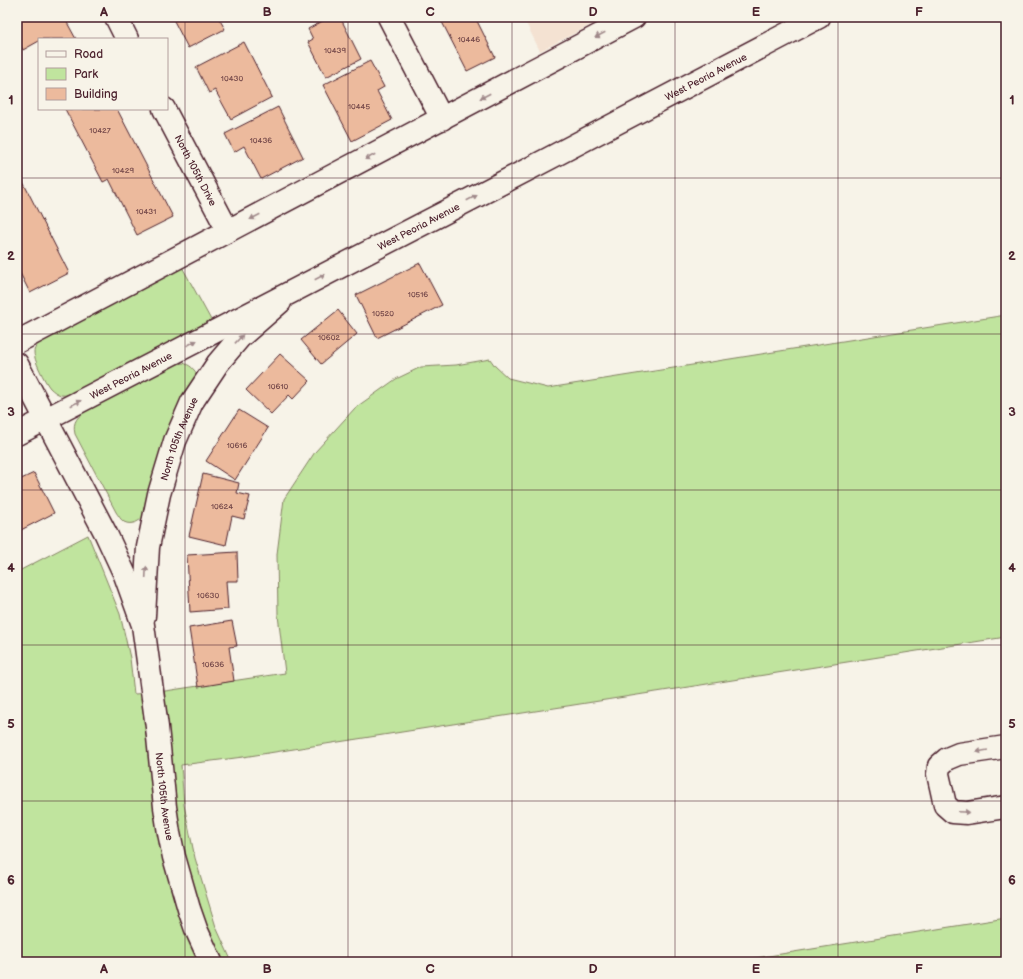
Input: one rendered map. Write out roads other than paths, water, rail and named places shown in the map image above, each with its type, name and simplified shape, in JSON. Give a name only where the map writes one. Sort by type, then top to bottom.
[{"type":"street","points":[[116,17],[126,38]]},
{"type":"street","points":[[389,17],[442,119]]},
{"type":"street","points":[[17,342],[634,17]]},
{"type":"street","name":"West Peoria Avenue","points":[[17,434],[819,17]]},
{"type":"street","name":"North 105th Drive","points":[[165,110],[228,231]]},
{"type":"street","name":"North 105th Avenue","points":[[211,962],[196,929],[189,909],[174,857],[165,807],[156,720],[143,625],[148,547],[159,494],[175,441],[192,402],[218,363],[240,337],[294,290]]},
{"type":"street","name":"North 105th Avenue","points":[[17,364],[106,534],[125,575],[143,625]]},
{"type":"street","points":[[1006,746],[959,754],[948,759],[940,766],[938,774],[945,805],[953,812],[967,813],[1006,807]]}]
